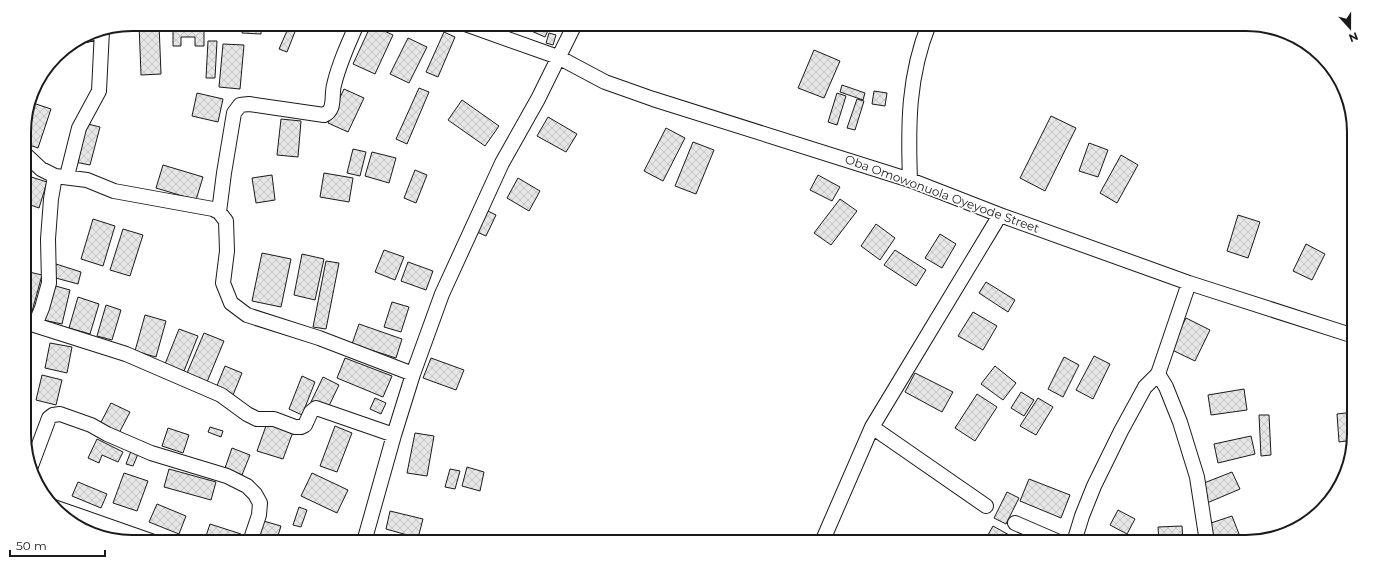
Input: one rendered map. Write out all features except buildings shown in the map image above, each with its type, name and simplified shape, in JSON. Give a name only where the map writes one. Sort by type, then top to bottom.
[{"type":"street","points":[[220,212],[224,173],[234,113],[240,105],[250,104],[324,115],[329,113],[332,108],[334,87],[342,57],[354,31]]},
{"type":"street","name":"Oba Omowonuola Oyeyode Street","points":[[485,31],[558,57],[605,82],[653,99],[910,180],[1189,283],[1347,334]]},
{"type":"street","points":[[366,535],[413,374],[442,294],[502,163],[538,99],[571,31]]},
{"type":"street","points":[[910,180],[908,132],[913,79],[927,31]]},
{"type":"street","points":[[31,322],[48,283],[48,239],[51,199],[79,128],[99,91],[102,35]]},
{"type":"street","points":[[31,160],[41,169],[61,176],[87,180],[114,191],[213,209],[220,212],[226,221],[227,251],[223,283],[231,303],[247,315],[319,338],[413,374]]},
{"type":"street","points":[[825,535],[872,427],[1000,214]]},
{"type":"street","points":[[1076,535],[1094,486],[1121,431],[1145,387],[1158,374],[1189,283]]},
{"type":"street","points":[[31,324],[126,354],[221,395],[247,414],[257,419],[274,419],[295,427],[301,427],[305,425],[311,412],[316,408],[394,435]]},
{"type":"street","points":[[1158,374],[1166,386],[1180,422],[1197,477],[1206,535]]},
{"type":"street","points":[[34,458],[49,418],[53,415],[60,414],[151,453],[227,476],[247,486],[255,494],[260,503],[259,515],[252,535]]},
{"type":"street","points":[[872,427],[986,506]]},
{"type":"street","points":[[73,516],[108,532]]},
{"type":"street","points":[[1015,523],[1043,535]]}]
